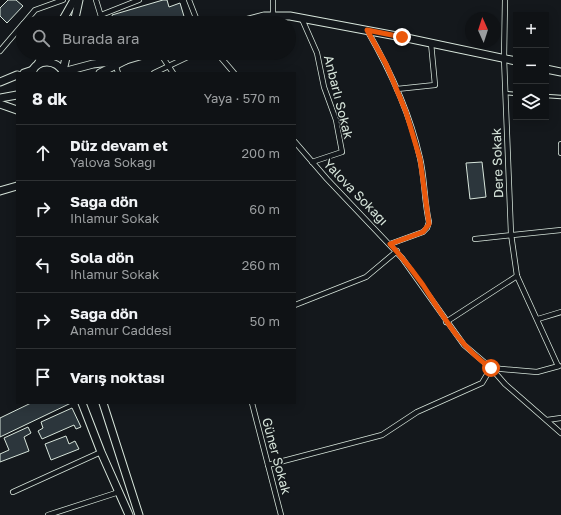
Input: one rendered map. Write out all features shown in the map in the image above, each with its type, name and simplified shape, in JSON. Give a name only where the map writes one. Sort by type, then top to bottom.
[{"type":"street","points":[[30,16],[35,10],[63,0]]},
{"type":"street","points":[[64,16],[74,0]]},
{"type":"street","points":[[76,16],[79,0]]},
{"type":"street","points":[[96,0],[101,15],[139,0]]},
{"type":"street","points":[[189,0],[195,16]]},
{"type":"street","points":[[273,0],[273,16]]},
{"type":"street","name":"Dere Sokak","points":[[505,0],[504,58],[511,234],[517,276],[560,366]]},
{"type":"street","points":[[296,18],[367,30],[513,60]]},
{"type":"street","name":"Anbarlı Sokak","points":[[302,19],[317,53],[324,87],[336,120],[342,152],[312,162]]},
{"type":"street","points":[[367,30],[397,89],[420,159],[429,222],[428,226],[423,232],[390,244]]},
{"type":"street","points":[[1,48],[16,32]]},
{"type":"street","points":[[397,89],[435,85],[432,43]]},
{"type":"street","points":[[34,69],[40,60]]},
{"type":"street","points":[[63,72],[66,60]]},
{"type":"street","points":[[103,72],[116,67],[126,60]]},
{"type":"street","points":[[165,60],[172,72]]},
{"type":"street","points":[[156,72],[181,60]]},
{"type":"street","points":[[223,60],[233,72]]},
{"type":"street","points":[[34,69],[45,62],[53,62],[63,72]]},
{"type":"street","points":[[63,72],[83,66],[116,67]]},
{"type":"street","points":[[549,70],[561,72]]},
{"type":"street","points":[[0,82],[16,75]]},
{"type":"street","points":[[0,98],[16,95]]},
{"type":"street","points":[[0,104],[16,110]]},
{"type":"street","name":"Yalova Sokağı","points":[[296,143],[396,251],[422,285],[446,322],[467,348],[491,368],[505,384],[561,433]]},
{"type":"street","points":[[561,144],[561,153]]},
{"type":"street","points":[[0,191],[16,186]]},
{"type":"street","points":[[475,239],[511,234],[561,230]]},
{"type":"street","points":[[296,305],[366,277],[396,251]]},
{"type":"street","points":[[446,322],[517,276]]},
{"type":"street","points":[[538,319],[561,312]]},
{"type":"street","points":[[268,465],[382,435],[418,412],[482,383],[491,368],[537,372],[560,366]]},
{"type":"street","points":[[82,404],[128,515]]},
{"type":"street","points":[[103,404],[139,515]]},
{"type":"street","name":"Güner Sokak","points":[[252,404],[281,515]]},
{"type":"street","points":[[547,420],[561,418]]},
{"type":"street","points":[[13,492],[101,452]]},
{"type":"street","points":[[48,515],[119,492]]},
{"type":"lane","points":[[506,93],[513,94]]},
{"type":"lane","points":[[549,96],[561,97]]},
{"type":"building","points":[[8,0],[16,0],[23,6],[7,23],[0,16],[0,8]]},
{"type":"building","points":[[167,0],[169,7],[180,3],[184,16],[112,16]]},
{"type":"building","points":[[482,162],[486,197],[470,199],[466,163]]},
{"type":"building","points":[[29,404],[69,404],[0,437],[0,418]]},
{"type":"building","points":[[72,408],[81,427],[76,429],[74,425],[42,439],[38,431],[43,428],[41,422]]},
{"type":"building","points":[[28,427],[31,433],[24,437],[29,451],[0,462],[0,454],[9,450],[4,438]]},
{"type":"building","points":[[66,436],[69,444],[75,441],[79,449],[51,460],[45,444]]},
{"type":"route","points":[[402,37],[367,30],[386,64],[406,112],[420,159],[429,224],[423,232],[390,244],[413,272],[458,339],[470,352],[491,368]]}]
